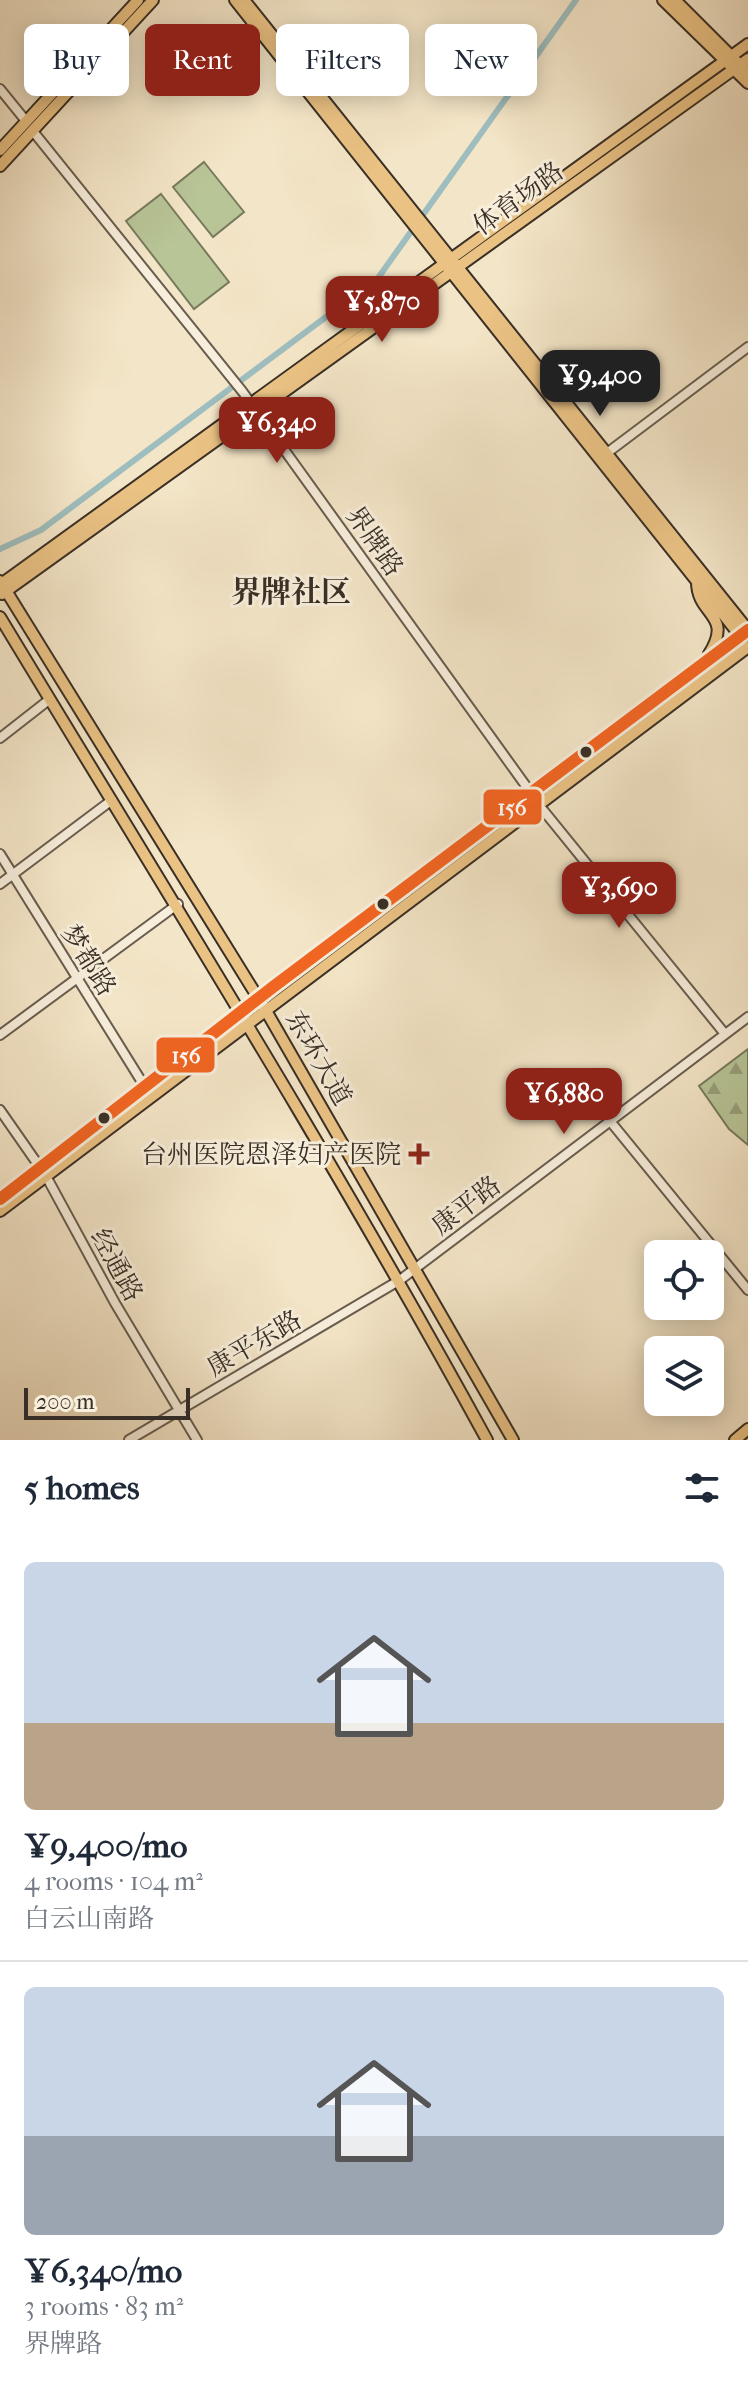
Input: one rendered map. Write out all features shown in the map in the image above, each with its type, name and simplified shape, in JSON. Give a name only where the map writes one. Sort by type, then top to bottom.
[{"type":"main road","points":[[0,166],[29,125],[138,0]]},
{"type":"main road","points":[[0,150],[29,125],[153,0]]},
{"type":"main road","points":[[0,1211],[145,1087],[246,1016],[265,1009],[748,646],[746,630],[235,0]]},
{"type":"main road","points":[[244,0],[408,212]]},
{"type":"main road","points":[[663,0],[728,58],[743,67],[748,83]]},
{"type":"main road","points":[[675,0],[728,58]]},
{"type":"main road","points":[[451,267],[748,44]]},
{"type":"main road","name":"体育场路","points":[[2,587],[451,267],[743,67]]},
{"type":"main road","points":[[603,456],[697,582],[746,630]]},
{"type":"main road","points":[[697,582],[697,594],[717,619],[719,638],[704,662]]},
{"type":"main road","name":"东环大道","points":[[2,587],[259,998],[513,1440]]},
{"type":"main road","name":"东环大道","points":[[0,617],[246,1016],[400,1280],[487,1440]]},
{"type":"main road","points":[[0,1199],[44,1172],[246,1016],[259,998],[746,630]]},
{"type":"main road","points":[[735,1440],[748,1429]]},
{"type":"street","name":"界牌路","points":[[0,89],[255,409],[531,793]]},
{"type":"street","points":[[603,456],[748,347]]},
{"type":"street","points":[[0,738],[50,699]]},
{"type":"street","points":[[0,884],[112,800]]},
{"type":"street","points":[[539,805],[725,1034]]},
{"type":"street","name":"梦都路","points":[[0,854],[145,1087]]},
{"type":"street","points":[[0,1035],[178,904]]},
{"type":"street","name":"康平路","points":[[400,1280],[748,1017]]},
{"type":"street","name":"经通路","points":[[0,1110],[44,1172],[115,1303],[197,1440]]},
{"type":"street","points":[[610,1121],[748,1290]]},
{"type":"street","name":"康平东路","points":[[129,1440],[400,1280]]},
{"type":"green space","points":[[204,162],[244,212],[213,237],[173,187]]},
{"type":"green space","points":[[161,194],[229,282],[194,309],[126,221]]},
{"type":"green space","points":[[748,1049],[748,1145],[729,1129],[699,1086]]},
{"type":"waterway","points":[[0,549],[41,530],[378,278],[576,0]]},
{"type":"transit line","name":"156","points":[[0,1199],[273,987],[748,630]]},
{"type":"place","name":"台州医院恩泽妇产医院","points":[[419,1154]]},
{"type":"district","name":"界牌社区","points":[[291,592]]}]
